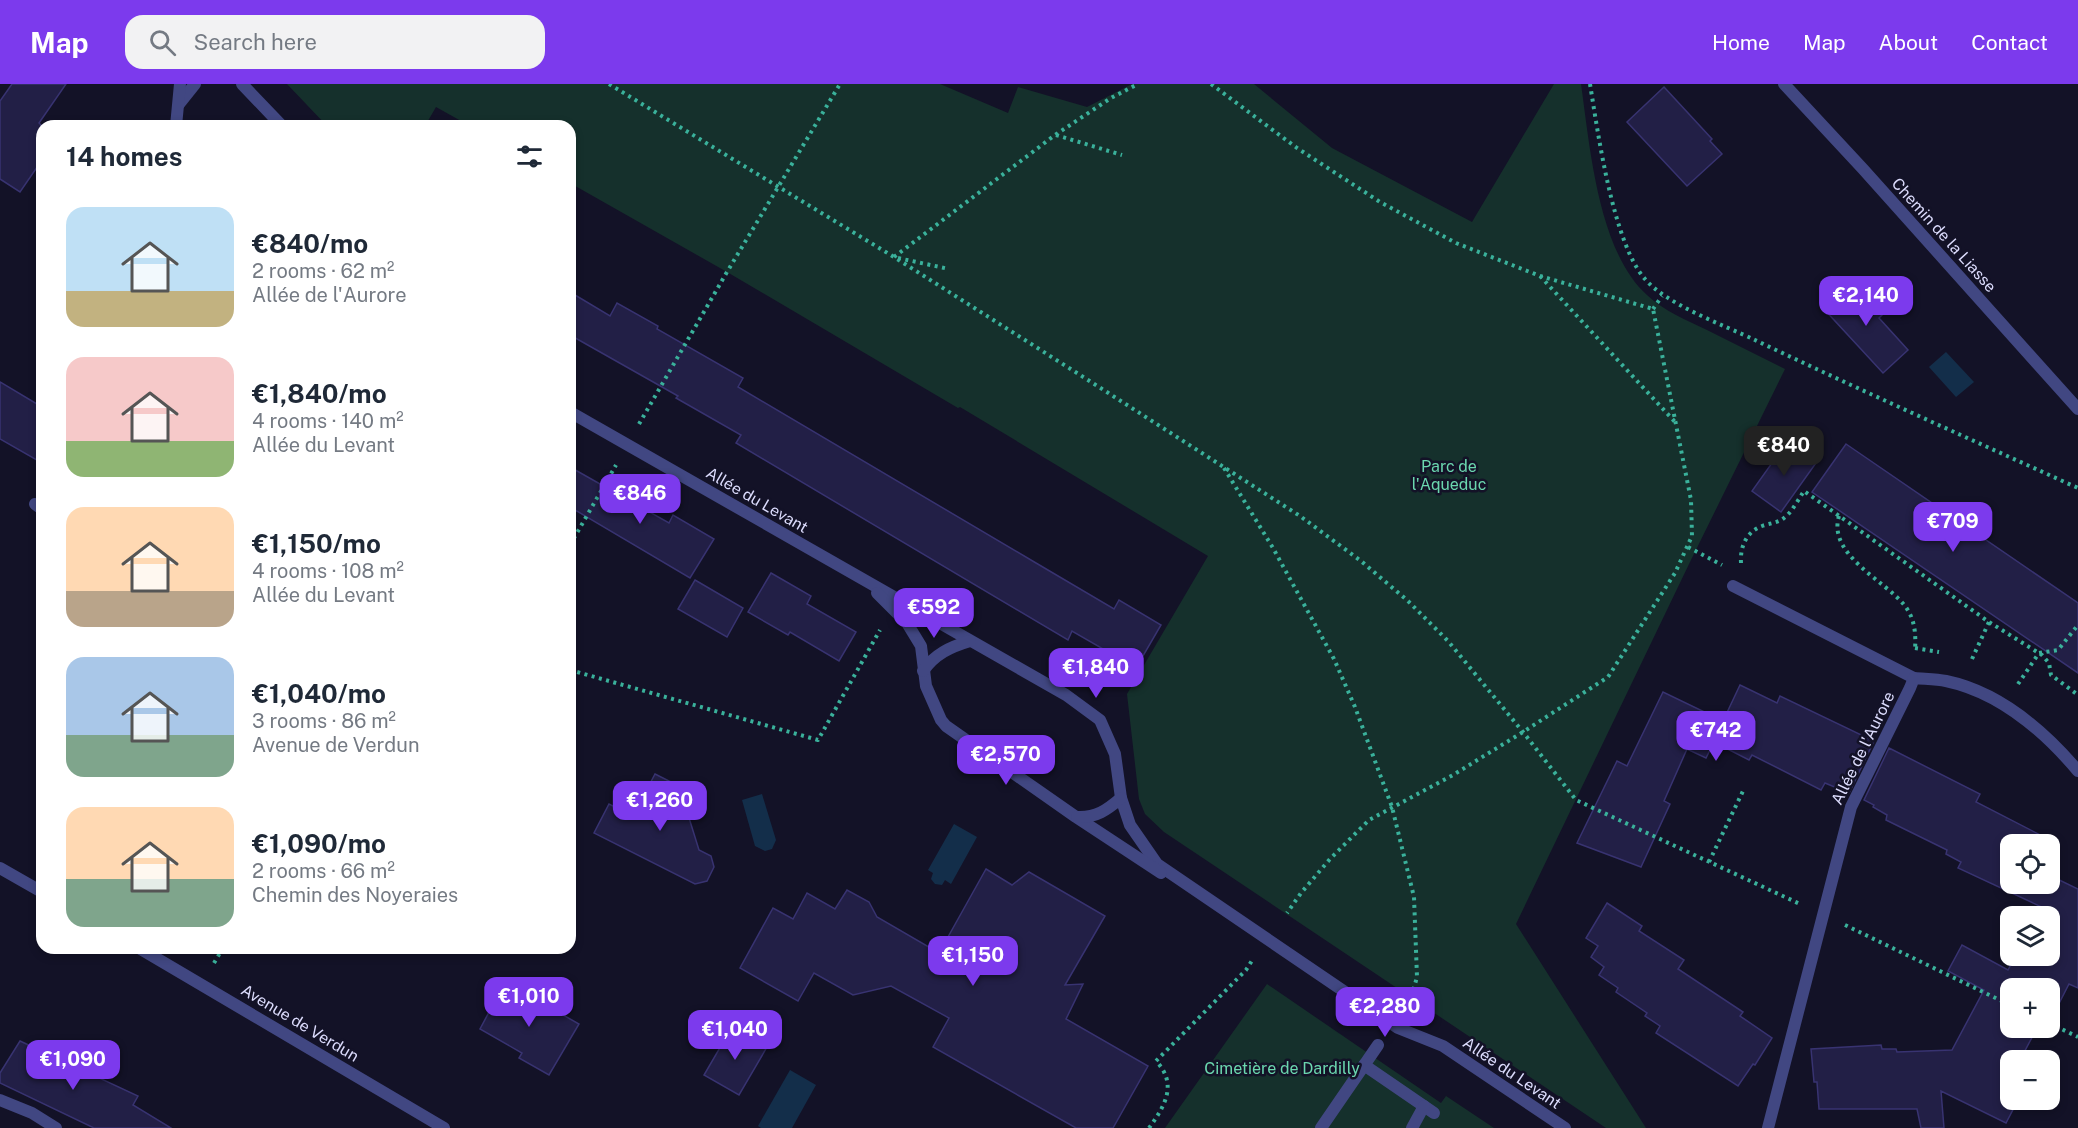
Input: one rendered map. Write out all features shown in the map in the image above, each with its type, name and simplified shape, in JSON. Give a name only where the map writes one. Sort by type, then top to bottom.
[{"type":"street","points":[[177,120],[180,84]]},
{"type":"street","points":[[178,104],[195,84]]},
{"type":"street","points":[[242,84],[276,120]]},
{"type":"street","name":"Chemin de la Liasse","points":[[1784,84],[1871,177],[2078,409]]},
{"type":"street","name":"Allée du Levant","points":[[576,415],[1066,695],[1100,720],[1115,754],[1121,798],[1130,825],[1157,864],[1398,1028],[1443,1046],[1565,1128]]},
{"type":"street","name":"Allée du Levant","points":[[866,582],[907,623],[921,646],[923,671],[930,697],[946,726],[1076,817],[1227,913]]},
{"type":"street","points":[[1733,586],[1914,678]]},
{"type":"street","points":[[923,671],[934,657],[970,641]]},
{"type":"street","name":"Allée de l'Aurore","points":[[1768,1128],[1851,807],[1914,678],[1944,680],[1962,685],[2012,710],[2046,737],[2078,771]]},
{"type":"street","points":[[1076,817],[1089,818],[1099,814],[1121,798]]},
{"type":"street","points":[[0,868],[36,889]]},
{"type":"street","name":"Avenue de Verdun","points":[[149,954],[444,1128]]},
{"type":"street","points":[[1321,1128],[1378,1045]]},
{"type":"street","points":[[1364,1065],[1429,1110],[1412,1128]]},
{"type":"street","points":[[0,1100],[32,1113],[56,1128]]},
{"type":"path","points":[[609,84],[894,257],[1222,465],[1300,516],[1352,554],[1408,601],[1448,641],[1524,732],[1576,800],[2000,1000]]},
{"type":"path","points":[[628,445],[727,272],[840,84]]},
{"type":"path","points":[[894,257],[1055,135],[1111,98],[1138,84]]},
{"type":"path","points":[[1211,84],[1297,148],[1380,202],[1456,243],[1540,276],[1653,309]]},
{"type":"path","points":[[1590,84],[1604,164],[1630,256],[1644,278],[1662,296],[2078,488]]},
{"type":"path","points":[[1055,135],[1122,155]]},
{"type":"path","points":[[894,257],[949,269]]},
{"type":"path","points":[[1540,276],[1676,423]]},
{"type":"path","points":[[1287,913],[1301,892],[1369,820],[1453,775],[1608,677],[1675,573],[1692,536],[1691,500],[1653,309],[1662,296]]},
{"type":"path","points":[[1222,465],[1273,548],[1334,659],[1355,707],[1392,807],[1414,897],[1417,977],[1411,999]]},
{"type":"path","points":[[576,534],[610,475]]},
{"type":"path","points":[[1733,586],[1742,568],[1743,543],[1750,533],[1761,526],[1786,517],[1804,491],[1989,622],[2039,653],[2049,663],[2051,675],[2078,695]]},
{"type":"path","points":[[1839,516],[1837,522],[1839,537],[1844,546],[1868,575],[1894,594],[1906,607],[1913,621],[1916,635],[1914,678]]},
{"type":"path","points":[[1688,547],[1730,569],[1733,586]]},
{"type":"path","points":[[576,672],[818,740],[884,622]]},
{"type":"path","points":[[1972,660],[1989,622]]},
{"type":"path","points":[[2018,684],[2039,653],[2058,650],[2078,624]]},
{"type":"path","points":[[1709,862],[1743,791]]},
{"type":"path","points":[[214,963],[219,954]]},
{"type":"path","points":[[1149,1128],[1159,1114],[1168,1086],[1165,1071],[1156,1061],[1239,977],[1253,959]]},
{"type":"path","points":[[2060,1028],[2078,1037]]},
{"type":"green space","name":"Parc de l'Aqueduc","points":[[287,84],[940,84],[1008,113],[1018,87],[1087,107],[1132,84],[1254,84],[1332,148],[1472,222],[1554,84],[1581,84],[1599,197],[1617,252],[1630,276],[1654,301],[1683,319],[1785,369],[1516,924],[1646,1128],[1606,1128],[1164,832],[1145,814],[1139,799],[1127,694],[1208,556],[960,407],[958,408],[576,186],[576,120],[459,120],[436,107],[428,120],[321,120]]},
{"type":"green space","name":"Cimetière de Dardilly","points":[[1267,984],[1441,1103],[1446,1096],[1494,1128],[1165,1128]]},
{"type":"water","points":[[1946,352],[1974,382],[1956,397],[1929,367]]},
{"type":"water","points":[[762,794],[776,840],[772,849],[765,851],[755,846],[742,800]]},
{"type":"water","points":[[954,824],[977,837],[951,884],[945,880],[942,885],[935,884],[931,879],[933,873],[928,870]]},
{"type":"water","points":[[790,1070],[816,1085],[792,1128],[761,1128],[758,1126]]},
{"type":"building","points":[[12,84],[66,84],[41,120],[36,120],[36,169],[20,192],[0,179],[0,101]]},
{"type":"building","points":[[1664,87],[1712,139],[1710,141],[1722,154],[1687,186],[1627,122]]},
{"type":"building","points":[[1853,282],[1883,314],[1879,318],[1908,350],[1883,373],[1823,308]]},
{"type":"building","points":[[576,296],[610,316],[617,303],[658,326],[657,329],[743,378],[738,387],[1114,609],[1119,600],[1161,625],[1136,668],[1072,631],[1068,640],[736,443],[741,435],[676,398],[678,396],[576,338]]},
{"type":"building","points":[[0,382],[36,403],[36,460],[0,439]]},
{"type":"building","points":[[1787,442],[1816,463],[1781,512],[1752,491]]},
{"type":"building","points":[[1846,444],[2078,603],[2078,673],[1812,492]]},
{"type":"building","points":[[576,470],[669,523],[673,515],[714,539],[690,578],[576,511]]},
{"type":"building","points":[[771,573],[811,596],[807,604],[856,632],[839,661],[790,632],[788,635],[748,612]]},
{"type":"building","points":[[695,580],[743,608],[727,637],[678,609]]},
{"type":"building","points":[[1740,685],[1777,703],[1780,696],[1874,741],[1849,793],[1825,783],[1821,790],[1752,755],[1749,760],[1714,742],[1706,758],[1687,749],[1664,801],[1670,804],[1641,867],[1577,843],[1617,761],[1627,766],[1663,692],[1723,721]]},
{"type":"building","points":[[1889,748],[1980,794],[1976,802],[2038,834],[2000,834],[2000,888],[1958,868],[1961,862],[1946,854],[1947,850],[1886,820],[1887,815],[1864,800]]},
{"type":"building","points":[[655,774],[691,792],[685,805],[699,850],[711,856],[714,867],[707,881],[695,884],[594,833],[609,804],[633,816]]},
{"type":"building","points":[[986,869],[1012,885],[1029,872],[1105,916],[1065,985],[1083,984],[1066,1019],[1148,1066],[1113,1128],[1076,1128],[933,1047],[949,1018],[891,986],[853,995],[814,973],[798,1001],[740,968],[773,908],[793,919],[807,893],[835,909],[847,890],[869,902],[877,917],[939,953]]},
{"type":"building","points":[[2060,880],[2078,889],[2078,988],[2069,984],[2060,1002],[2060,978],[2000,978],[2000,1038],[2032,1038],[2025,1050],[2000,1050],[2000,1110],[2013,1110],[2006,1123],[1941,1091],[1944,1128],[1921,1128],[1917,1109],[1819,1109],[1811,1049],[1881,1045],[1882,1049],[1896,1049],[1897,1052],[1952,1050],[1984,990],[1948,971],[1962,945],[2008,970],[2010,966],[2060,966],[2060,906],[2040,906],[2014,894],[2060,894]]},
{"type":"building","points":[[1607,903],[1642,926],[1639,931],[1684,960],[1678,969],[1743,1012],[1740,1016],[1772,1038],[1738,1086],[1656,1033],[1660,1026],[1645,1016],[1647,1013],[1616,992],[1618,988],[1599,975],[1604,967],[1591,957],[1598,946],[1586,938]]},
{"type":"building","points":[[505,982],[579,1024],[549,1075],[519,1058],[522,1053],[480,1029]]},
{"type":"building","points":[[732,1027],[767,1047],[739,1095],[704,1075]]},
{"type":"building","points":[[20,1041],[138,1096],[133,1105],[171,1128],[94,1128],[0,1083],[0,1073]]}]
